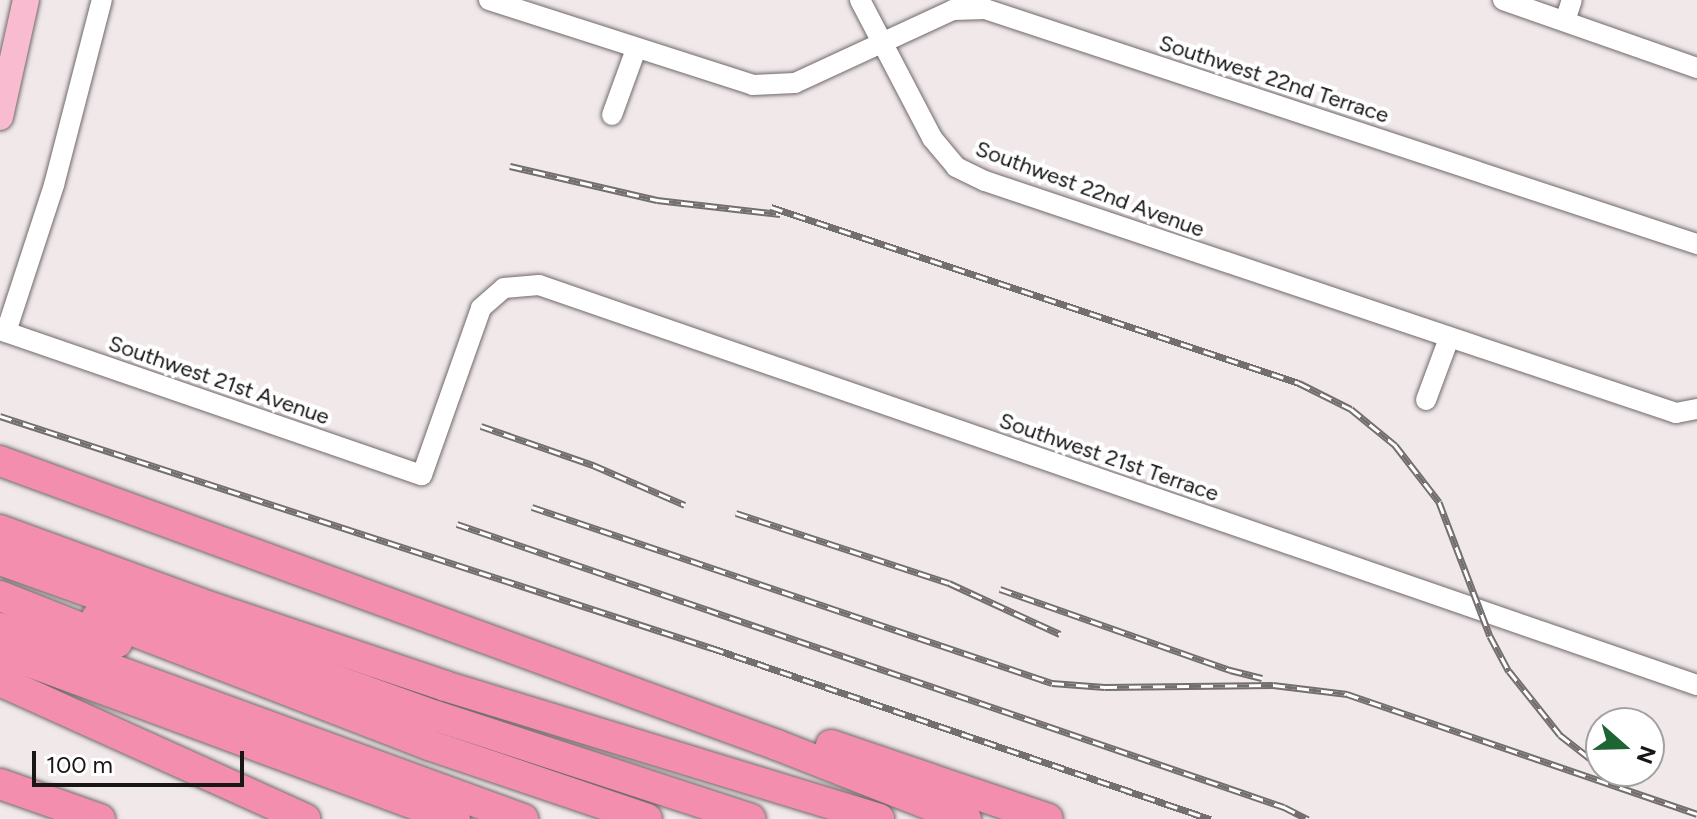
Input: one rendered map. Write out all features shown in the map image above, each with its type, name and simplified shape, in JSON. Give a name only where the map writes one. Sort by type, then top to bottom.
[{"type":"highway","points":[[0,461],[440,621],[966,819]]},
{"type":"highway","points":[[0,530],[199,603],[445,686],[879,819]]},
{"type":"highway","points":[[0,560],[436,716],[751,819]]},
{"type":"highway","points":[[0,579],[369,723],[647,819]]},
{"type":"highway","points":[[0,596],[325,723],[595,819]]},
{"type":"highway","points":[[440,621],[527,641],[1048,819]]},
{"type":"highway","points":[[0,628],[523,819]]},
{"type":"highway","points":[[0,651],[455,819]]},
{"type":"highway","points":[[0,681],[305,819]]},
{"type":"highway","points":[[0,784],[100,819]]},
{"type":"main road","points":[[0,117],[26,0]]},
{"type":"street","points":[[3,331],[56,177],[102,0]]},
{"type":"street","points":[[489,0],[753,85],[795,83],[881,42],[860,0]]},
{"type":"street","points":[[1503,0],[1697,68]]},
{"type":"street","points":[[1565,21],[1572,0]]},
{"type":"street","name":"Southwest 22nd Terrace","points":[[881,42],[953,10],[985,9],[1697,244]]},
{"type":"street","name":"Southwest 22nd Avenue","points":[[881,42],[932,138],[956,167],[985,181],[1676,413],[1696,410]]},
{"type":"street","points":[[612,115],[636,49]]},
{"type":"street","name":"Southwest 21st Terrace","points":[[504,288],[531,284],[559,290],[1697,685]]},
{"type":"street","name":"Southwest 21st Avenue","points":[[3,331],[422,475],[478,314],[489,297],[504,288]]},
{"type":"street","points":[[1426,400],[1449,338]]},
{"type":"railway","points":[[510,166],[657,200],[780,214]]},
{"type":"railway","points":[[771,207],[1299,383],[1351,409],[1395,445],[1439,502],[1490,636],[1509,671],[1560,735],[1585,755]]},
{"type":"railway","points":[[0,416],[712,648],[1210,819]]},
{"type":"railway","points":[[481,426],[593,465],[685,505]]},
{"type":"railway","points":[[532,507],[1052,683],[1105,687],[1273,685],[1347,694],[1697,814]]},
{"type":"railway","points":[[736,513],[949,583],[1060,634]]},
{"type":"railway","points":[[457,524],[1284,807],[1308,819]]},
{"type":"railway","points":[[1000,589],[1230,670],[1262,678]]}]
